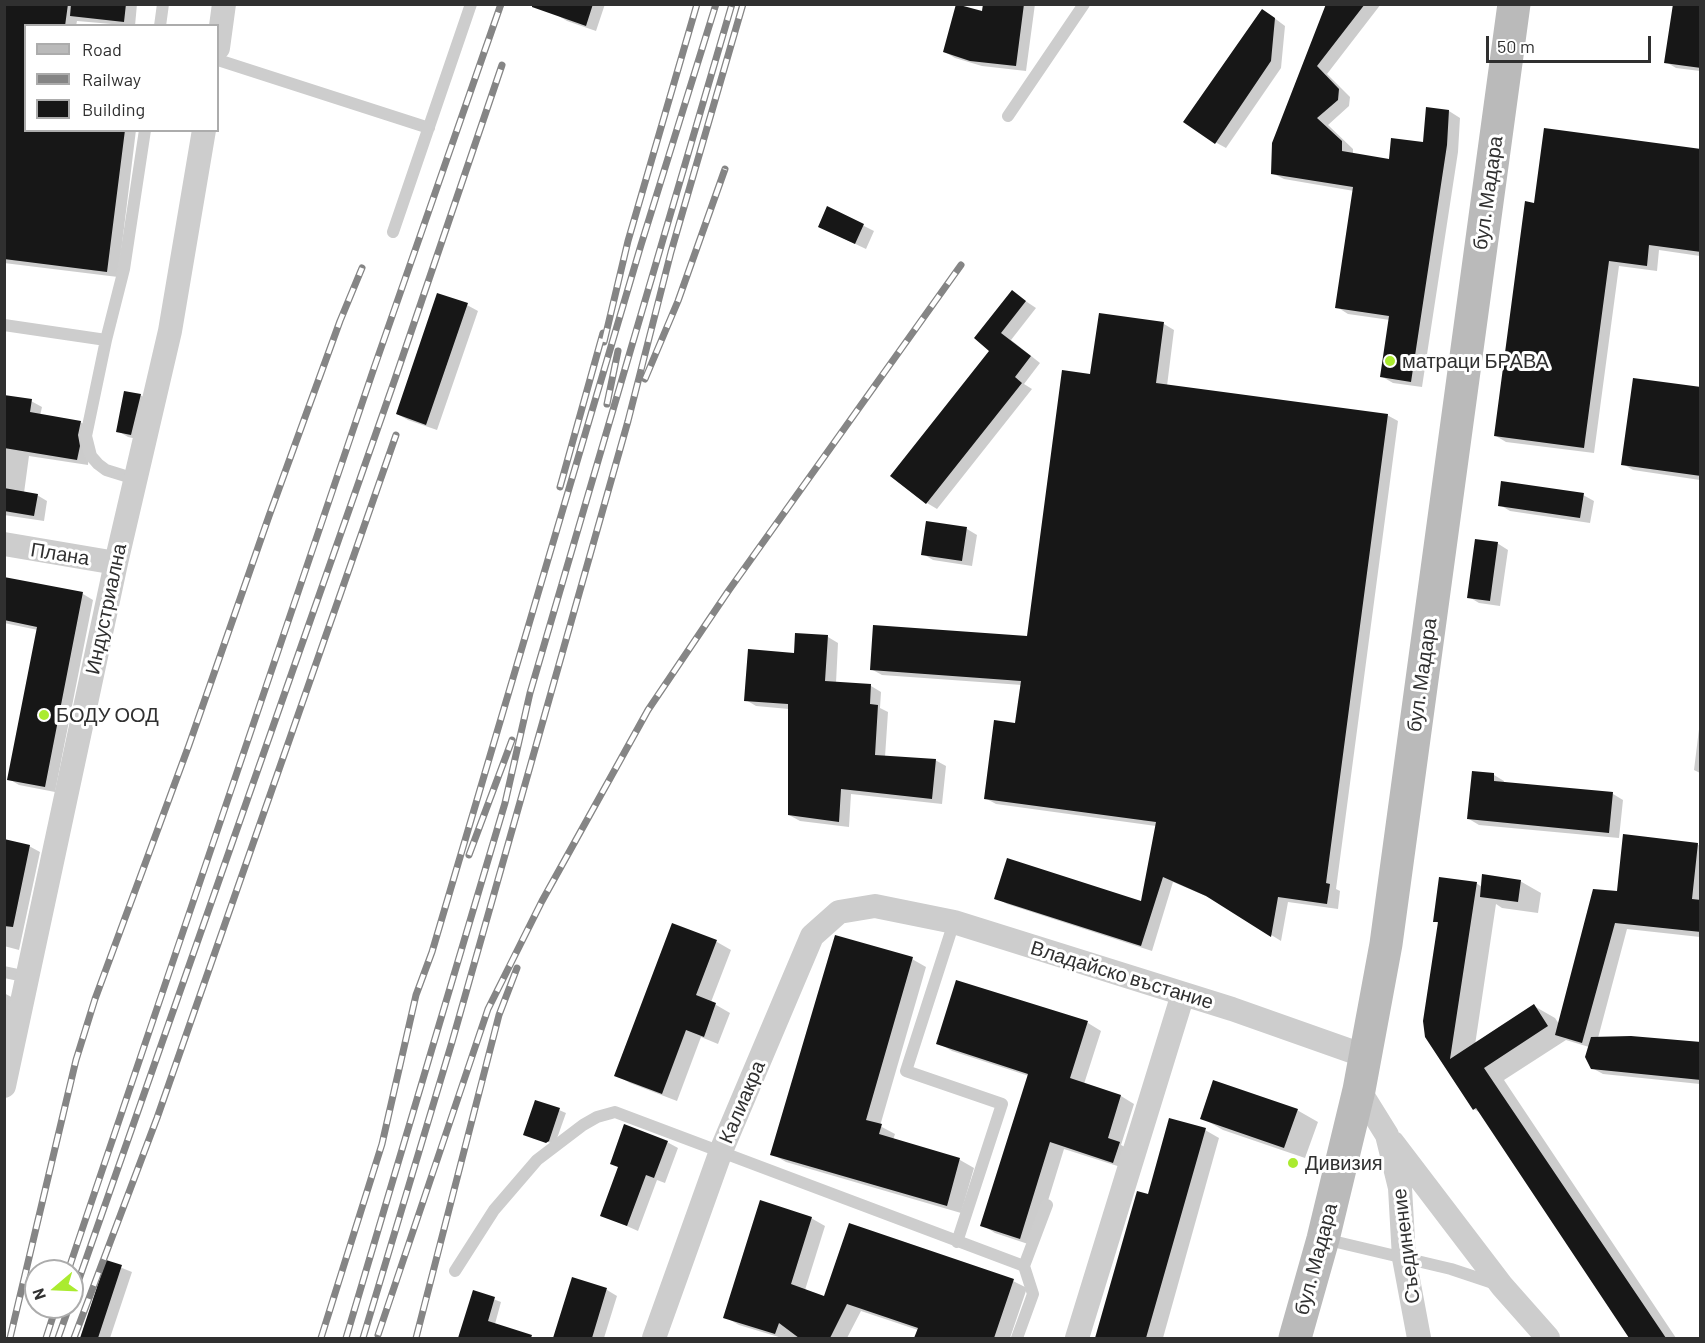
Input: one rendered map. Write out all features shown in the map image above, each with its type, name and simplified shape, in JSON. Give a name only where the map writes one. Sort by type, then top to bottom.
[{"type":"main road","name":"бул. Мадара","points":[[1295,1338],[1323,1239],[1359,1089],[1386,944],[1514,4]]},
{"type":"street","points":[[219,41],[224,4]]},
{"type":"street","name":"Индустриална","points":[[4,1086],[16,974],[170,331],[204,132]]},
{"type":"street","name":"Плана","points":[[4,544],[116,563]]},
{"type":"street","name":"Владайско въстание","points":[[875,906],[954,922],[1232,1009],[1365,1056]]},
{"type":"street","name":"Калиакра","points":[[654,1338],[721,1151],[812,936],[839,912],[875,906]]},
{"type":"street","points":[[1077,1338],[1183,994]]},
{"type":"street","name":"Съединение","points":[[1359,1089],[1387,1135],[1400,1188],[1404,1258],[1419,1338]]},
{"type":"street","points":[[1387,1135],[1502,1286],[1548,1338]]},
{"type":"street","points":[[1502,1286],[1534,1338]]},
{"type":"lane","points":[[160,24],[163,4]]},
{"type":"lane","points":[[393,232],[471,4]]},
{"type":"lane","points":[[1008,116],[1084,4]]},
{"type":"lane","points":[[219,60],[429,128]]},
{"type":"lane","points":[[135,479],[106,470],[98,464],[91,456],[86,436],[124,269],[145,132]]},
{"type":"lane","points":[[4,325],[106,340]]},
{"type":"lane","points":[[954,922],[906,1071],[1002,1104],[957,1242]]},
{"type":"lane","points":[[455,1270],[494,1210],[537,1160],[583,1125],[597,1117],[615,1112],[1024,1266]]},
{"type":"lane","points":[[1017,1338],[1033,1294],[1024,1266],[1047,1205]]},
{"type":"lane","points":[[1323,1239],[1451,1269],[1502,1286]]},
{"type":"building","points":[[4,4],[68,4],[65,24],[24,24],[24,132],[125,132],[107,272],[4,259]]},
{"type":"building","points":[[71,4],[126,4],[124,22],[70,16]]},
{"type":"building","points":[[532,4],[593,4],[586,26],[532,7]]},
{"type":"building","points":[[956,4],[982,11],[983,4],[1024,4],[1016,66],[970,61],[943,52]]},
{"type":"building","points":[[1326,4],[1365,4],[1317,66],[1339,89],[1338,100],[1317,118],[1342,141],[1342,151],[1389,159],[1391,138],[1423,142],[1426,107],[1449,110],[1447,145],[1411,382],[1380,377],[1389,316],[1335,308],[1353,187],[1271,174],[1272,143]]},
{"type":"building","points":[[1673,4],[1701,4],[1701,68],[1664,63]]},
{"type":"building","points":[[1262,9],[1275,18],[1271,61],[1215,144],[1183,122]]},
{"type":"building","points":[[1544,128],[1701,149],[1701,252],[1649,245],[1647,266],[1609,261],[1584,448],[1494,436],[1525,201],[1534,203]]},
{"type":"building","points":[[827,206],[864,224],[855,244],[818,227]]},
{"type":"building","points":[[1012,290],[1026,301],[1001,333],[1031,356],[1015,377],[1022,383],[926,504],[890,476],[989,351],[974,338]]},
{"type":"building","points":[[437,293],[468,303],[426,425],[396,414]]},
{"type":"building","points":[[1099,313],[1164,322],[1156,383],[1388,414],[1326,883],[1330,884],[1327,904],[1278,897],[1271,937],[1206,896],[1163,877],[1141,946],[994,899],[1007,858],[1141,901],[1156,822],[984,799],[994,720],[1015,723],[1021,681],[870,670],[873,625],[1027,636],[1062,370],[1090,374]]},
{"type":"building","points":[[1633,378],[1701,387],[1701,476],[1621,465]]},
{"type":"building","points":[[124,391],[141,394],[131,435],[116,432]]},
{"type":"building","points":[[4,395],[32,399],[30,412],[81,421],[77,460],[4,448]]},
{"type":"building","points":[[1501,481],[1584,493],[1580,518],[1498,506]]},
{"type":"building","points":[[4,488],[38,494],[34,516],[4,511]]},
{"type":"building","points":[[926,521],[967,527],[962,561],[921,555]]},
{"type":"building","points":[[1475,539],[1498,542],[1490,601],[1467,598]]},
{"type":"building","points":[[4,577],[83,592],[45,787],[7,780],[37,627],[4,620]]},
{"type":"building","points":[[795,633],[828,635],[825,681],[871,684],[870,704],[878,705],[875,755],[936,759],[932,799],[841,789],[839,822],[788,815],[788,704],[744,701],[748,649],[794,653]]},
{"type":"building","points":[[1472,771],[1494,773],[1494,781],[1613,792],[1609,833],[1467,819]]},
{"type":"building","points":[[1623,834],[1698,843],[1692,899],[1701,900],[1701,932],[1615,923],[1582,1043],[1555,1035],[1593,889],[1617,891]]},
{"type":"building","points":[[4,839],[30,845],[13,927],[4,926]]},
{"type":"building","points":[[1482,874],[1521,880],[1518,902],[1480,897]]},
{"type":"building","points":[[1439,877],[1477,882],[1450,1059],[1534,1004],[1548,1026],[1484,1068],[1666,1338],[1629,1338],[1476,1108],[1473,1110],[1425,1037],[1423,1021],[1438,922],[1433,922]]},
{"type":"building","points":[[672,923],[717,940],[696,995],[716,1003],[704,1037],[686,1030],[662,1094],[614,1076]]},
{"type":"building","points":[[835,935],[913,957],[866,1120],[882,1124],[879,1134],[960,1158],[947,1206],[770,1155]]},
{"type":"building","points":[[956,980],[1088,1021],[1070,1078],[1121,1095],[1108,1138],[1120,1142],[1113,1163],[1050,1142],[1020,1239],[980,1226],[1028,1074],[936,1044]]},
{"type":"building","points":[[1631,1036],[1701,1042],[1701,1080],[1591,1069],[1585,1057],[1591,1037]]},
{"type":"building","points":[[1213,1080],[1298,1109],[1284,1148],[1200,1119]]},
{"type":"building","points":[[535,1100],[560,1108],[549,1141],[546,1143],[523,1135]]},
{"type":"building","points":[[1169,1118],[1206,1128],[1146,1338],[1095,1338],[1137,1191],[1148,1194]]},
{"type":"building","points":[[624,1124],[668,1141],[654,1178],[646,1175],[627,1226],[600,1216],[618,1167],[610,1164]]},
{"type":"building","points":[[760,1200],[812,1217],[791,1284],[824,1296],[849,1223],[1014,1279],[994,1338],[914,1338],[918,1328],[847,1304],[830,1338],[799,1338],[779,1323],[775,1334],[723,1318]]},
{"type":"building","points":[[106,1260],[122,1265],[98,1338],[80,1338]]},
{"type":"building","points":[[572,1277],[607,1288],[592,1338],[553,1338]]},
{"type":"building","points":[[473,1290],[495,1297],[488,1321],[532,1335],[531,1338],[458,1338]]},
{"type":"railway","points":[[72,1259],[374,368],[501,4]]},
{"type":"railway","points":[[604,342],[628,241],[697,4]]},
{"type":"railway","points":[[321,1338],[382,1144],[416,995],[432,952],[641,245],[716,4]]},
{"type":"railway","points":[[346,1338],[505,803],[530,693],[732,4]]},
{"type":"railway","points":[[363,1338],[452,1042],[628,421],[671,252],[743,4]]},
{"type":"railway","points":[[84,1265],[395,379],[502,65]]},
{"type":"railway","points":[[645,379],[678,301],[725,169]]},
{"type":"railway","points":[[378,1335],[488,1009],[542,901],[648,710],[729,590],[961,265]]},
{"type":"railway","points":[[10,1338],[76,1060],[95,999],[189,745],[340,321],[362,268]]},
{"type":"railway","points":[[560,487],[603,333]]},
{"type":"railway","points":[[607,404],[618,351]]},
{"type":"railway","points":[[74,1338],[157,1118],[396,435]]},
{"type":"railway","points":[[469,855],[512,740]]},
{"type":"railway","points":[[416,1338],[499,1015],[517,968]]},
{"type":"railway","points":[[46,1338],[52,1319]]},
{"type":"railway","points":[[58,1338],[65,1319]]},
{"type":"place","name":"матраци БРАВА","points":[[1390,361]]},
{"type":"place","name":"БОДУ ООД","points":[[44,715]]},
{"type":"place","name":"Дивизия","points":[[1293,1163]]}]
